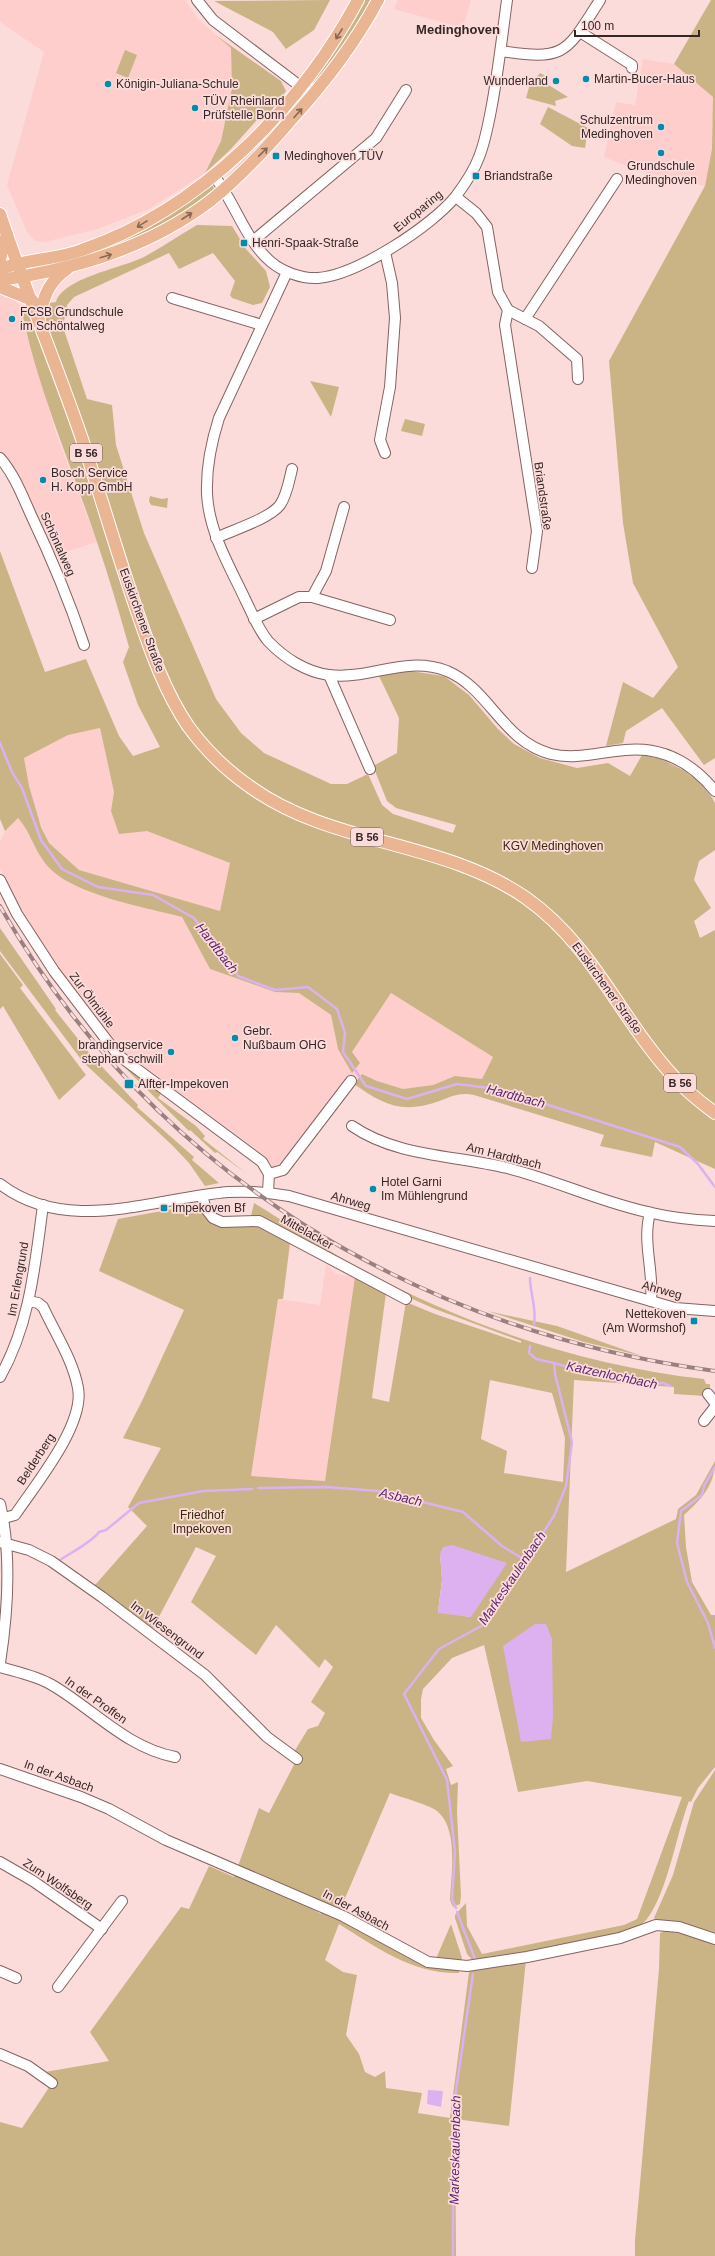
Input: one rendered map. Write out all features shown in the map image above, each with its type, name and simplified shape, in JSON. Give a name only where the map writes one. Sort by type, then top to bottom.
[{"type":"main road","points":[[3,273],[18,265],[82,251],[135,228],[214,176],[264,129],[301,87],[328,50],[358,0]]},
{"type":"main road","points":[[3,273],[22,276],[70,267],[117,252],[141,242],[175,224],[224,189],[269,146],[313,96],[354,40],[378,0]]},
{"type":"main road","name":"Euskirchener Straße","points":[[0,214],[103,502],[128,588],[151,653],[174,703],[205,746],[250,786],[294,812],[322,823],[461,865],[496,880],[526,899],[555,922],[584,953],[671,1075],[692,1096],[715,1113]]},
{"type":"main road","points":[[3,273],[6,234]]},
{"type":"main road","points":[[38,317],[48,288],[56,277],[70,267]]},
{"type":"main road","points":[[3,273],[32,300]]},
{"type":"street","points":[[197,0],[213,20],[313,96]]},
{"type":"street","name":"Europaring","points":[[214,176],[224,189],[253,241],[270,261],[287,272],[318,278],[336,274],[384,252],[418,229],[456,197],[472,173],[484,142],[501,51],[507,0]]},
{"type":"street","points":[[501,51],[528,55],[552,55],[568,46],[580,32],[600,0]]},
{"type":"street","points":[[580,32],[632,65],[632,68]]},
{"type":"street","points":[[253,241],[376,138],[406,90]]},
{"type":"street","points":[[525,319],[617,179]]},
{"type":"street","points":[[456,197],[476,213],[487,227],[498,292],[508,310],[539,326],[577,359],[578,379]]},
{"type":"street","points":[[384,252],[392,283],[395,318],[390,388],[380,440],[385,452]]},
{"type":"street","points":[[287,272],[219,418],[207,467],[207,495],[210,517],[216,538],[254,619],[267,640],[286,658],[306,668],[329,675],[352,674],[403,665],[427,666],[447,672],[474,688],[516,735],[532,746],[551,754],[574,757],[641,749],[669,750],[677,758],[703,776],[715,791]]},
{"type":"street","points":[[172,298],[262,325]]},
{"type":"street","name":"Briandstraße","points":[[508,310],[505,325],[537,531],[532,568]]},
{"type":"street","name":"Schöntalweg","points":[[0,458],[11,472],[33,519],[70,602],[84,645]]},
{"type":"street","points":[[216,538],[271,513],[280,505],[285,495],[292,469]]},
{"type":"street","points":[[312,597],[326,571],[344,507]]},
{"type":"street","points":[[254,619],[299,597],[312,597],[390,620]]},
{"type":"street","points":[[329,675],[370,770]]},
{"type":"street","name":"Zur Ölmühle","points":[[0,880],[17,914],[54,971],[118,1055],[251,1153],[262,1162],[269,1174]]},
{"type":"street","points":[[268,1192],[269,1174],[283,1170],[351,1081]]},
{"type":"street","name":"Am Hardtbach","points":[[352,1126],[378,1141],[419,1153],[508,1168],[650,1213],[683,1219],[715,1221]]},
{"type":"street","name":"Ahrweg","points":[[0,1184],[18,1197],[43,1205],[69,1210],[93,1212],[131,1208],[227,1192],[268,1192],[289,1196],[504,1257],[651,1301],[686,1310],[715,1311]]},
{"type":"street","name":"Mittelacker","points":[[202,1196],[206,1210],[213,1218],[222,1222],[259,1221],[406,1299]]},
{"type":"street","name":"Im Erlengrund","points":[[0,1377],[21,1332],[29,1301],[43,1205]]},
{"type":"street","points":[[650,1213],[647,1231],[653,1283],[651,1301]]},
{"type":"street","name":"Belderberg","points":[[4,1518],[15,1515],[62,1446],[78,1405],[78,1388],[72,1368],[41,1305],[29,1301]]},
{"type":"street","points":[[708,1394],[715,1403]]},
{"type":"street","points":[[704,1421],[715,1407]]},
{"type":"street","points":[[0,1504],[4,1518],[3,1629],[0,1663]]},
{"type":"street","name":"Im Wiesengrund","points":[[4,1542],[29,1550],[50,1561],[126,1615],[205,1675],[268,1737],[297,1759]]},
{"type":"street","name":"In der Proffen","points":[[0,1667],[51,1684],[132,1741],[157,1753],[175,1757]]},
{"type":"street","name":"In der Asbach","points":[[0,1770],[81,1797],[166,1840],[344,1916],[428,1962],[467,1966],[527,1957],[620,1938],[656,1925],[679,1927],[715,1939]]},
{"type":"street","name":"Zum Wolfsberg","points":[[0,1862],[33,1881],[102,1929]]},
{"type":"street","points":[[58,1987],[122,1901]]},
{"type":"street","points":[[0,1971],[16,1978]]},
{"type":"street","points":[[0,2054],[28,2066],[52,2083]]},
{"type":"shaded area","points":[[0,0],[185,0],[198,19],[231,48],[232,88],[221,141],[205,173],[149,209],[98,229],[44,242],[35,241],[27,232],[7,185],[44,52],[0,22]]},
{"type":"shaded area","points":[[398,0],[471,0],[463,28],[394,9]]},
{"type":"shaded area","name":"Schulzentrum Medinghoven","points":[[643,59],[674,64],[713,97],[712,149],[705,186],[636,170],[604,157],[616,102],[635,105]]},
{"type":"shaded area","points":[[0,283],[21,307],[26,332],[57,436],[97,542],[53,556],[0,455]]},
{"type":"shaded area","points":[[100,728],[114,792],[111,811],[147,831],[231,863],[220,911],[79,870],[49,843],[37,816],[29,786],[24,758],[68,735]]},
{"type":"shaded area","points":[[18,818],[92,892],[182,917],[210,969],[275,992],[299,993],[331,1015],[338,1049],[352,1052],[391,993],[493,1057],[482,1079],[455,1076],[433,1085],[403,1089],[377,1081],[362,1074],[278,1172],[259,1151],[117,1047],[60,972],[22,914],[0,869],[0,842],[5,831]]},
{"type":"shaded area","points":[[326,1264],[336,1274],[355,1277],[325,1481],[251,1476],[278,1299],[320,1305]]},
{"type":"shaded area","points":[[452,1545],[507,1563],[471,1617],[438,1613],[442,1579],[440,1554],[443,1547]]},
{"type":"shaded area","points":[[535,1624],[546,1624],[552,1639],[553,1717],[551,1739],[521,1742],[503,1646]]},
{"type":"shaded area","points":[[428,2090],[443,2091],[441,2107],[427,2104]]},
{"type":"green space","points":[[330,0],[314,30],[286,49],[273,32],[214,1]]},
{"type":"green space","points":[[364,0],[371,0],[347,42],[317,82],[312,83]]},
{"type":"green space","points":[[711,0],[715,0],[715,758],[704,765],[662,708],[626,731],[623,743],[606,746],[623,682],[653,698],[678,667],[633,583],[623,523],[609,361],[705,186],[712,149],[713,97],[674,64]]},
{"type":"green space","points":[[217,36],[281,81],[286,91],[272,110],[257,120],[230,150],[205,173],[221,141],[232,88],[231,48]]},
{"type":"green space","points":[[125,50],[137,55],[128,78],[116,73]]},
{"type":"green space","points":[[540,73],[546,76],[544,79],[548,82],[547,84],[568,97],[555,101],[556,106],[526,98],[530,84]]},
{"type":"green space","points":[[300,97],[296,104],[266,140],[243,164],[226,178],[264,140],[270,130]]},
{"type":"green space","points":[[548,107],[588,128],[585,148],[572,146],[540,124]]},
{"type":"green space","points":[[210,186],[213,186],[214,189],[190,207],[138,238],[95,255],[68,261],[111,246],[142,232],[167,217]]},
{"type":"green space","name":"KGV Medinghoven","points":[[197,225],[232,226],[246,249],[266,271],[270,287],[262,303],[253,305],[232,298],[230,295],[235,281],[213,253],[179,269],[169,253],[74,297],[67,305],[63,327],[87,399],[112,405],[116,445],[144,533],[216,699],[241,733],[264,753],[331,784],[347,784],[368,774],[382,805],[393,814],[453,833],[456,825],[396,808],[387,801],[373,766],[397,753],[399,718],[379,676],[410,671],[444,676],[469,695],[498,729],[514,744],[540,758],[577,768],[608,763],[630,776],[642,755],[661,759],[683,770],[698,781],[715,803],[715,850],[699,861],[694,880],[711,908],[694,921],[700,938],[715,930],[715,1169],[655,1142],[652,1157],[600,1146],[604,1135],[474,1095],[455,1095],[433,1103],[415,1107],[396,1106],[379,1100],[354,1084],[362,1074],[377,1081],[403,1089],[433,1085],[455,1076],[482,1079],[493,1057],[391,993],[352,1052],[360,1063],[352,1073],[338,1049],[331,1015],[299,993],[275,992],[210,969],[182,917],[108,898],[71,883],[56,874],[45,863],[26,829],[18,818],[5,831],[0,819],[0,551],[45,672],[86,659],[119,736],[133,756],[160,747],[138,705],[123,662],[129,647],[97,542],[45,396],[21,307],[56,302],[61,294],[70,286],[81,280],[144,257]],"holes":[[[100,728],[114,792],[111,811],[119,834],[147,831],[230,863],[220,911],[79,870],[49,843],[41,827],[29,786],[24,758],[68,735]]]},
{"type":"green space","points":[[310,381],[339,387],[331,417]]},
{"type":"green space","points":[[405,419],[425,424],[422,436],[401,431]]},
{"type":"green space","points":[[150,496],[162,499],[168,498],[167,508],[151,505],[149,501]]},
{"type":"green space","points":[[0,928],[56,1009],[55,1010],[90,1054],[138,1105],[137,1107],[194,1157],[192,1160],[219,1183],[205,1186],[189,1163],[173,1146],[83,1062],[0,951]]},
{"type":"green space","points":[[0,954],[23,985],[20,988],[86,1075],[59,1100],[3,1006],[0,1009]]},
{"type":"green space","points":[[114,1057],[162,1092],[158,1098],[196,1126],[205,1136],[203,1139],[247,1174],[217,1152],[215,1153],[190,1130],[189,1131]]},
{"type":"green space","name":"Friedhof Impekoven","points":[[254,1203],[352,1264],[393,1286],[478,1323],[522,1339],[612,1364],[704,1379],[706,1384],[710,1384],[710,1391],[705,1396],[674,1394],[674,1387],[574,1380],[566,1572],[676,1519],[678,1509],[696,1495],[715,1461],[713,1477],[710,1485],[696,1504],[684,1515],[686,1547],[692,1582],[711,1615],[715,1615],[715,1767],[698,1788],[691,1802],[689,1801],[661,1894],[647,1919],[636,1927],[593,1941],[538,1952],[474,1962],[467,1954],[455,1918],[455,1915],[466,1903],[467,1926],[482,1954],[624,1925],[637,1919],[682,1797],[587,1781],[518,1792],[484,1645],[452,1658],[423,1689],[421,1699],[421,1718],[434,1740],[453,1766],[446,1769],[451,1785],[458,1782],[457,1812],[461,1896],[460,1904],[453,1907],[450,1900],[452,1852],[451,1840],[444,1819],[437,1811],[433,1809],[390,1793],[340,1910],[312,1901],[310,1908],[321,1914],[320,1910],[387,1945],[459,1969],[459,1973],[442,1972],[411,1964],[396,1958],[367,1942],[339,1924],[325,1960],[343,1972],[357,1975],[346,2035],[359,2054],[365,2072],[375,2077],[385,2071],[386,2088],[422,2093],[418,2113],[450,2118],[469,1972],[475,1968],[526,1960],[509,2126],[455,2119],[456,2256],[0,2256],[0,2122],[22,2128],[52,2083],[45,2072],[109,2061],[90,2032],[181,1907],[189,1909],[209,1866],[234,1877],[259,1808],[269,1813],[299,1755],[294,1752],[308,1729],[318,1726],[325,1713],[311,1702],[333,1667],[325,1659],[319,1668],[276,1625],[256,1655],[191,1602],[216,1556],[196,1547],[153,1628],[95,1585],[147,1526],[128,1507],[161,1448],[123,1438],[142,1401],[184,1310],[99,1271],[118,1219],[195,1205],[211,1222],[258,1224],[290,1243],[283,1299],[278,1299],[251,1476],[325,1481],[355,1277],[386,1293],[372,1398],[389,1402],[406,1302],[435,1314],[521,1343],[521,1341],[435,1309],[390,1289],[267,1219],[251,1216]],"holes":[[[490,1380],[552,1393],[565,1438],[563,1482],[504,1473],[507,1451],[481,1439]],[[440,1554],[471,1617],[438,1612],[442,1579]]]},
{"type":"green space","points":[[487,1311],[557,1326],[642,1356],[584,1342]]},
{"type":"green space","points":[[715,1770],[715,1935],[654,1918],[673,1875],[694,1802]]},
{"type":"green space","points":[[451,1924],[462,1958],[461,1961],[435,1961]]},
{"type":"green space","points":[[667,1930],[715,1943],[715,2256],[635,2256],[635,2240],[659,1969],[660,1933]]},
{"type":"waterway","name":"Hardtbach","points":[[0,743],[12,772],[22,788],[41,840],[62,869],[98,887],[153,895],[194,918],[238,976],[275,990],[308,987],[337,1009],[345,1033],[343,1052],[366,1086],[407,1099],[457,1084],[498,1089],[680,1147],[698,1164],[715,1187]]},
{"type":"waterway","name":"Markeskaulenbach","points":[[530,1278],[535,1312],[534,1324]]},
{"type":"waterway","name":"Markeskaulenbach","points":[[456,1908],[452,1899],[455,1852],[447,1780],[404,1694],[439,1649],[483,1625],[554,1516],[566,1486],[572,1442],[555,1374],[554,1363],[536,1359],[529,1353],[530,1346]]},
{"type":"waterway","name":"Katzenlochbach","points":[[554,1363],[586,1372],[613,1376],[644,1384],[663,1383],[670,1386]]},
{"type":"waterway","name":"Katzenlochbach","points":[[715,1467],[704,1486],[702,1495],[681,1511],[677,1543],[687,1582],[708,1623],[715,1648]]},
{"type":"waterway","name":"Asbach","points":[[258,1488],[326,1487],[378,1491],[463,1512],[502,1546],[525,1560]]},
{"type":"waterway","name":"Asbach","points":[[60,1560],[87,1543],[99,1532],[106,1530],[139,1503],[203,1491],[252,1489]]},
{"type":"waterway","name":"Markeskaulenbach","points":[[457,1912],[475,1959]]},
{"type":"waterway","name":"Markeskaulenbach","points":[[453,2256],[453,2111],[473,1974]]},
{"type":"railway","points":[[0,906],[62,1001],[133,1086],[213,1160],[302,1223],[397,1276],[498,1319],[604,1350],[715,1371]]},
{"type":"place","name":"Martin-Bucer-Haus","points":[[586,79]]},
{"type":"place","name":"Wunderland","points":[[556,81]]},
{"type":"place","name":"Königin-Juliana-Schule","points":[[108,84]]},
{"type":"place","name":"TÜV Rheinland Prüfstelle Bonn","points":[[195,108]]},
{"type":"place","name":"Schulzentrum Medinghoven","points":[[661,127]]},
{"type":"place","name":"Grundschule Medinghoven","points":[[661,153]]},
{"type":"place","name":"Medinghoven TÜV","points":[[276,156]]},
{"type":"place","name":"Briandstraße","points":[[476,176]]},
{"type":"place","name":"Henri-Spaak-Straße","points":[[244,243]]},
{"type":"place","name":"FCSB Grundschule im Schöntalweg","points":[[12,319]]},
{"type":"place","name":"Bosch Service H. Kopp GmbH","points":[[43,480]]},
{"type":"place","name":"Gebr. Nußbaum OHG","points":[[235,1038]]},
{"type":"place","name":"brandingservice stephan schwill","points":[[171,1052]]},
{"type":"place","name":"Alfter-Impekoven","points":[[129,1084]]},
{"type":"place","name":"Hotel Garni Im Mühlengrund","points":[[373,1189]]},
{"type":"place","name":"Impekoven Bf","points":[[164,1208]]},
{"type":"place","name":"Nettekoven (Am Wormshof)","points":[[694,1321]]},
{"type":"district","name":"Medinghoven","points":[[458,29]]}]
